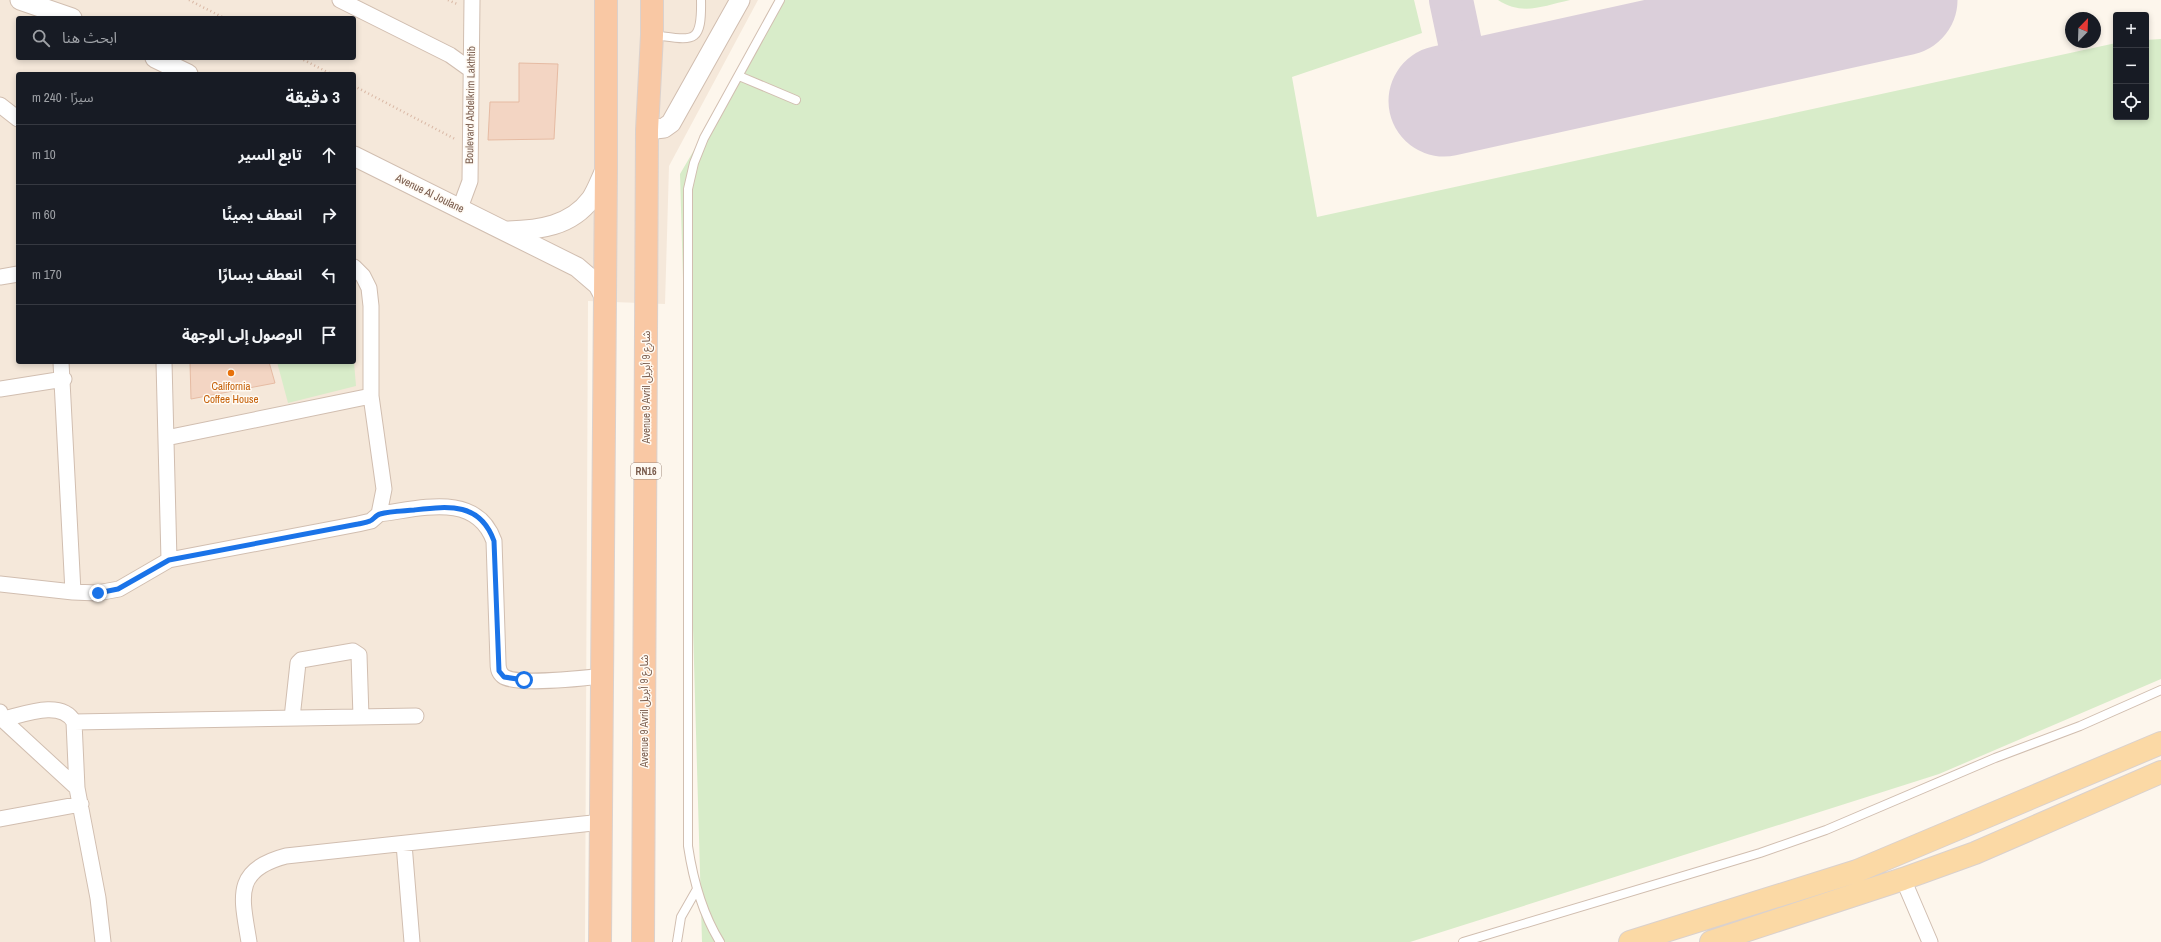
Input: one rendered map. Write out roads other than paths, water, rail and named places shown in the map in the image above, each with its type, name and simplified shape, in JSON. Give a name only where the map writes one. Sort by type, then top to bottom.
[{"type":"highway","points":[[596,942],[602,822],[606,0]]},
{"type":"highway","name":"Avenue 9 Avril شارع 9 أبريل","points":[[643,942],[647,130],[652,35],[652,0]]},
{"type":"main road","points":[[1630,942],[1857,871],[2161,743]]},
{"type":"main road","points":[[1711,942],[1903,879],[1976,853],[2161,772]]},
{"type":"street","points":[[20,0],[66,16]]},
{"type":"street","points":[[340,0],[450,54],[471,70]]},
{"type":"street","name":"Boulevard Abdelkrim Lakthtib","points":[[460,208],[469,185],[472,0]]},
{"type":"street","points":[[647,130],[664,128],[672,123],[740,0]]},
{"type":"street","points":[[159,60],[184,72]]},
{"type":"street","points":[[0,105],[16,117]]},
{"type":"street","name":"Avenue Al Joulane","points":[[356,157],[577,267],[598,285],[605,298]]},
{"type":"street","name":"Avenue Al Joulane","points":[[506,231],[530,230],[562,223],[571,218],[592,198],[606,167]]},
{"type":"street","points":[[356,269],[363,276],[369,288],[372,306],[371,396],[384,489],[379,514]]},
{"type":"street","points":[[0,277],[16,274]]},
{"type":"street","points":[[61,364],[64,379],[73,592]]},
{"type":"street","points":[[164,364],[169,560]]},
{"type":"street","points":[[0,389],[64,379]]},
{"type":"street","points":[[166,438],[371,396]]},
{"type":"street","points":[[0,584],[73,592],[98,593],[118,589],[169,560],[358,524],[371,521],[379,514],[440,507],[469,510],[481,518],[489,528],[494,541],[499,671],[504,677],[513,680],[543,680],[603,676]]},
{"type":"street","points":[[292,718],[298,663],[301,660],[353,651],[359,655],[361,717]]},
{"type":"street","points":[[1,717],[51,710],[63,712],[71,717],[74,722],[77,788],[98,898],[102,942]]},
{"type":"street","points":[[74,722],[416,716]]},
{"type":"street","points":[[1,717],[77,788]]},
{"type":"street","points":[[0,819],[81,804]]},
{"type":"street","points":[[249,942],[242,898],[246,883],[259,865],[286,856],[602,822]]},
{"type":"street","points":[[404,844],[412,942]]},
{"type":"street","points":[[1903,879],[1930,942]]},
{"type":"lane","points":[[652,35],[689,39],[697,35],[700,28],[701,0]]},
{"type":"lane","points":[[720,942],[697,889],[688,846],[686,812],[688,189],[694,163],[704,138],[740,76],[780,0]]},
{"type":"lane","points":[[740,76],[796,100]]},
{"type":"lane","points":[[1463,942],[1760,853],[1813,834],[1995,758],[2080,726],[2161,690]]},
{"type":"lane","points":[[677,942],[681,917],[697,889]]},
{"type":"place","name":"California Coffee House","points":[[231,373]]}]
